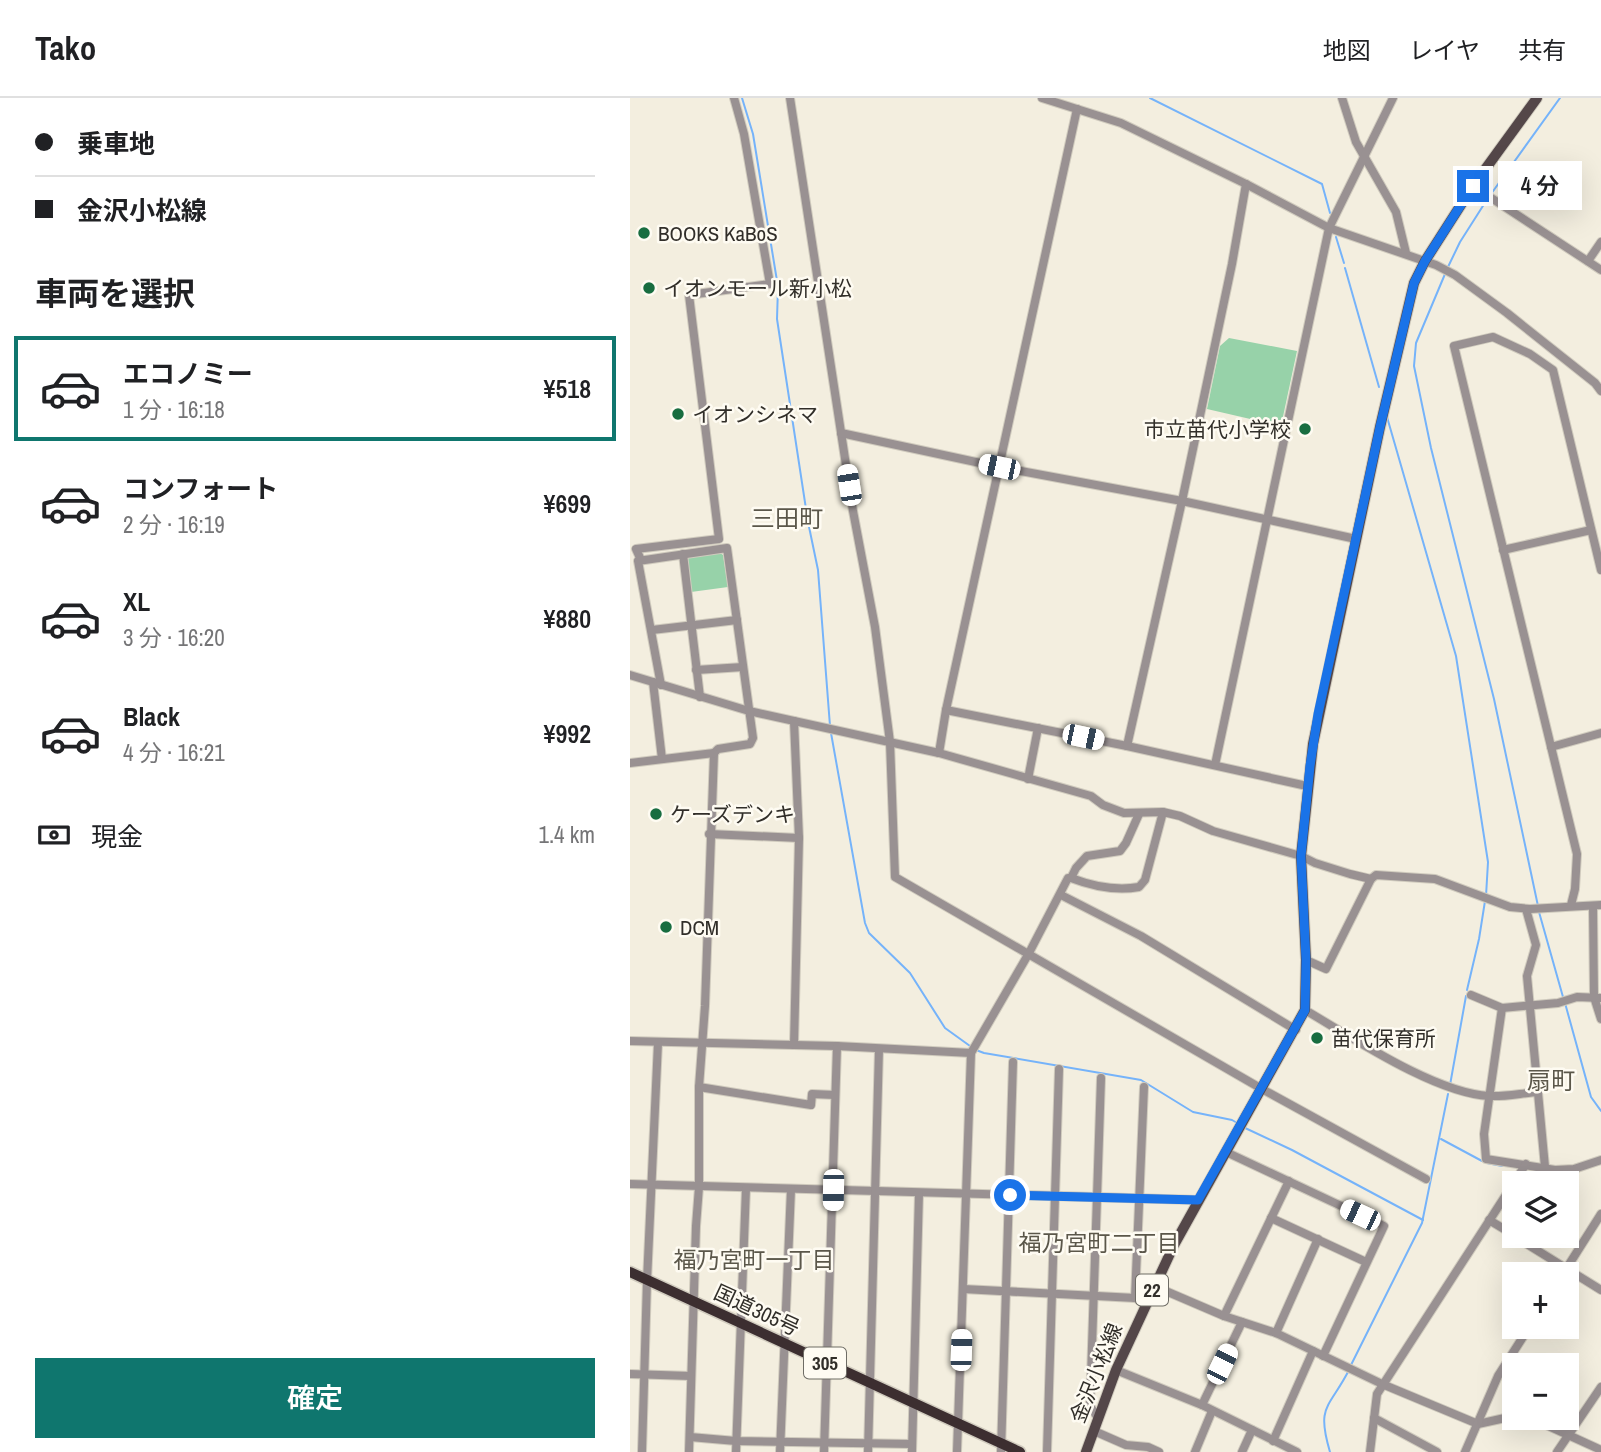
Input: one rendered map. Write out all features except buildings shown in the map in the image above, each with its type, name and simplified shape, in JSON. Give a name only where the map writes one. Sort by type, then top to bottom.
[{"type":"highway","name":"国道305号","points":[[630,1272],[914,1404],[1001,1448],[1020,1452]]},
{"type":"main road","name":"金沢小松線","points":[[1086,1452],[1116,1370],[1146,1302],[1198,1200],[1305,1010],[1306,960],[1301,856],[1307,786],[1318,714],[1406,314],[1414,283],[1425,261],[1537,98]]},
{"type":"street","points":[[641,560],[636,549],[719,539],[689,295],[770,284],[744,134],[734,98]]},
{"type":"street","points":[[790,98],[853,511],[875,626],[890,742],[895,877],[1262,1089],[1426,1178]]},
{"type":"street","points":[[1042,98],[1121,122],[1329,228],[1436,265],[1455,275],[1547,343],[1601,391]]},
{"type":"street","points":[[1342,98],[1356,142],[1396,212],[1406,253]]},
{"type":"street","points":[[1215,765],[1329,228],[1393,98]]},
{"type":"street","points":[[939,752],[1077,109]]},
{"type":"street","points":[[1127,746],[1182,501],[1232,264],[1246,184]]},
{"type":"street","points":[[1477,188],[1601,270]]},
{"type":"street","points":[[1588,261],[1601,242]]},
{"type":"street","points":[[1568,906],[1575,890],[1577,854],[1454,346],[1493,337],[1531,354],[1553,370],[1601,570]]},
{"type":"street","points":[[841,433],[999,467],[1182,501],[1356,540]]},
{"type":"street","points":[[1503,550],[1591,530]]},
{"type":"street","points":[[662,759],[652,630],[638,561],[727,548],[754,738],[750,744],[718,748],[714,753],[699,1087],[699,1187],[690,1452]]},
{"type":"street","points":[[682,554],[700,697]]},
{"type":"street","points":[[652,630],[737,620]]},
{"type":"street","points":[[696,670],[743,667]]},
{"type":"street","points":[[630,675],[749,710],[939,752],[1091,796],[1103,805],[1124,813],[1163,812],[1180,816],[1213,831],[1371,879]]},
{"type":"street","points":[[946,710],[1307,786]]},
{"type":"street","points":[[794,721],[799,838],[794,1045]]},
{"type":"street","points":[[1028,779],[1038,728]]},
{"type":"street","points":[[1551,747],[1601,733]]},
{"type":"street","points":[[630,762],[714,753]]},
{"type":"street","points":[[1071,878],[1114,888],[1139,887],[1145,880],[1163,812]]},
{"type":"street","points":[[957,1452],[971,1052],[1061,895],[1068,878],[1071,878],[1087,856],[1119,851],[1126,843],[1139,814]]},
{"type":"street","points":[[709,834],[799,838]]},
{"type":"street","points":[[1306,960],[1326,969],[1371,879],[1376,875],[1435,879],[1510,907],[1528,909],[1597,906],[1598,997],[1601,1019]]},
{"type":"street","points":[[1061,895],[1140,936],[1296,1030]]},
{"type":"street","points":[[1528,909],[1536,945],[1527,976],[1545,1167]]},
{"type":"street","points":[[1471,995],[1502,1008],[1598,997]]},
{"type":"street","points":[[1502,1008],[1484,1133],[1486,1159],[1555,1170],[1574,1169],[1601,1160]]},
{"type":"street","points":[[1305,1010],[1379,1054],[1445,1086],[1490,1096],[1538,1092]]},
{"type":"street","points":[[630,1041],[971,1052]]},
{"type":"street","points":[[642,1452],[658,1043]]},
{"type":"street","points":[[824,1448],[837,1046]]},
{"type":"street","points":[[868,1448],[879,1049]]},
{"type":"street","points":[[1001,1448],[1013,1062]]},
{"type":"street","points":[[1047,1452],[1059,1069]]},
{"type":"street","points":[[1098,1418],[1090,1406],[1101,1078]]},
{"type":"street","points":[[699,1087],[811,1105],[812,1094],[835,1095]]},
{"type":"street","points":[[1135,1298],[1143,1087]]},
{"type":"street","points":[[1226,1152],[1384,1226],[1323,1356]]},
{"type":"street","points":[[1370,1452],[1377,1394],[1382,1384],[1526,1164]]},
{"type":"street","points":[[1224,1316],[1289,1181]]},
{"type":"street","points":[[630,1184],[1198,1200]]},
{"type":"street","points":[[736,1452],[746,1188]]},
{"type":"street","points":[[780,1452],[791,1189]]},
{"type":"street","points":[[690,1437],[780,1441],[824,1448],[912,1448],[919,1192]]},
{"type":"street","points":[[1571,1262],[1601,1214]]},
{"type":"street","points":[[1271,1218],[1366,1262]]},
{"type":"street","points":[[1489,1220],[1502,1228]]},
{"type":"street","points":[[1276,1332],[1318,1239]]},
{"type":"street","points":[[1532,1248],[1552,1262]]},
{"type":"street","points":[[1579,1278],[1601,1290]]},
{"type":"street","points":[[1154,1286],[1224,1316],[1276,1332],[1382,1384],[1478,1424],[1502,1419]]},
{"type":"street","points":[[963,1289],[1135,1298],[1146,1302]]},
{"type":"street","points":[[1202,1405],[1242,1322]]},
{"type":"street","points":[[1465,1452],[1498,1376],[1522,1339]]},
{"type":"street","points":[[1273,1441],[1313,1351]]},
{"type":"street","points":[[1116,1370],[1202,1405],[1293,1451]]},
{"type":"street","points":[[630,1374],[691,1376]]},
{"type":"street","points":[[1557,1452],[1601,1387]]},
{"type":"street","points":[[1195,1452],[1213,1411]]},
{"type":"street","points":[[1374,1418],[1437,1452]]},
{"type":"street","points":[[1242,1452],[1252,1430]]},
{"type":"street","points":[[1560,1430],[1601,1450]]},
{"type":"street","points":[[1094,1431],[1126,1444],[1148,1447],[1159,1452]]},
{"type":"green space","points":[[1229,338],[1297,351],[1281,426],[1207,409],[1220,346]]},
{"type":"green space","points":[[720,553],[723,555],[728,587],[691,592],[687,557]]},
{"type":"waterway","points":[[742,98],[753,134],[778,287],[777,319],[808,522],[818,570],[830,726]]},
{"type":"waterway","points":[[1150,98],[1322,184],[1330,213]]},
{"type":"waterway","points":[[1491,194],[1560,98]]},
{"type":"waterway","points":[[1447,269],[1460,242],[1488,198]]},
{"type":"waterway","points":[[1336,237],[1344,263]]},
{"type":"waterway","points":[[1345,268],[1379,387]]},
{"type":"waterway","points":[[1445,274],[1416,343],[1414,366],[1431,448],[1494,699],[1538,906]]},
{"type":"waterway","points":[[1387,417],[1456,656],[1488,862],[1486,896]]},
{"type":"waterway","points":[[831,733],[869,933],[910,973],[945,1028],[970,1046]]},
{"type":"waterway","points":[[1467,990],[1485,901]]},
{"type":"waterway","points":[[1539,912],[1563,997]]},
{"type":"waterway","points":[[1450,1085],[1466,996]]},
{"type":"waterway","points":[[1565,1003],[1591,1097],[1601,1111]]},
{"type":"waterway","points":[[976,1050],[1141,1080],[1193,1112],[1232,1120],[1239,1124]]},
{"type":"waterway","points":[[1351,1365],[1422,1223],[1448,1094]]},
{"type":"waterway","points":[[1243,1127],[1423,1220]]},
{"type":"waterway","points":[[1441,1139],[1482,1161]]},
{"type":"waterway","points":[[1487,1163],[1502,1166]]},
{"type":"waterway","points":[[1330,1452],[1324,1425],[1325,1416],[1349,1370]]},
{"type":"place","name":"BOOKS KaBoS","points":[[644,233]]},
{"type":"place","name":"イオンモール新小松","points":[[649,288]]},
{"type":"place","name":"イオンシネマ","points":[[678,414]]},
{"type":"place","name":"市立苗代小学校","points":[[1305,429]]},
{"type":"place","name":"ケーズデンキ","points":[[656,814]]},
{"type":"place","name":"DCM","points":[[666,927]]},
{"type":"place","name":"苗代保育所","points":[[1317,1038]]},
{"type":"district","name":"三田町","points":[[787,518]]},
{"type":"district","name":"扇町","points":[[1551,1080]]},
{"type":"district","name":"福乃宮町二丁目","points":[[1099,1242]]},
{"type":"district","name":"福乃宮町一丁目","points":[[754,1259]]},
{"type":"route","points":[[1010,1195],[1198,1200],[1296,1030],[1305,1010],[1307,996],[1301,856],[1318,714],[1414,283],[1473,186]]}]
